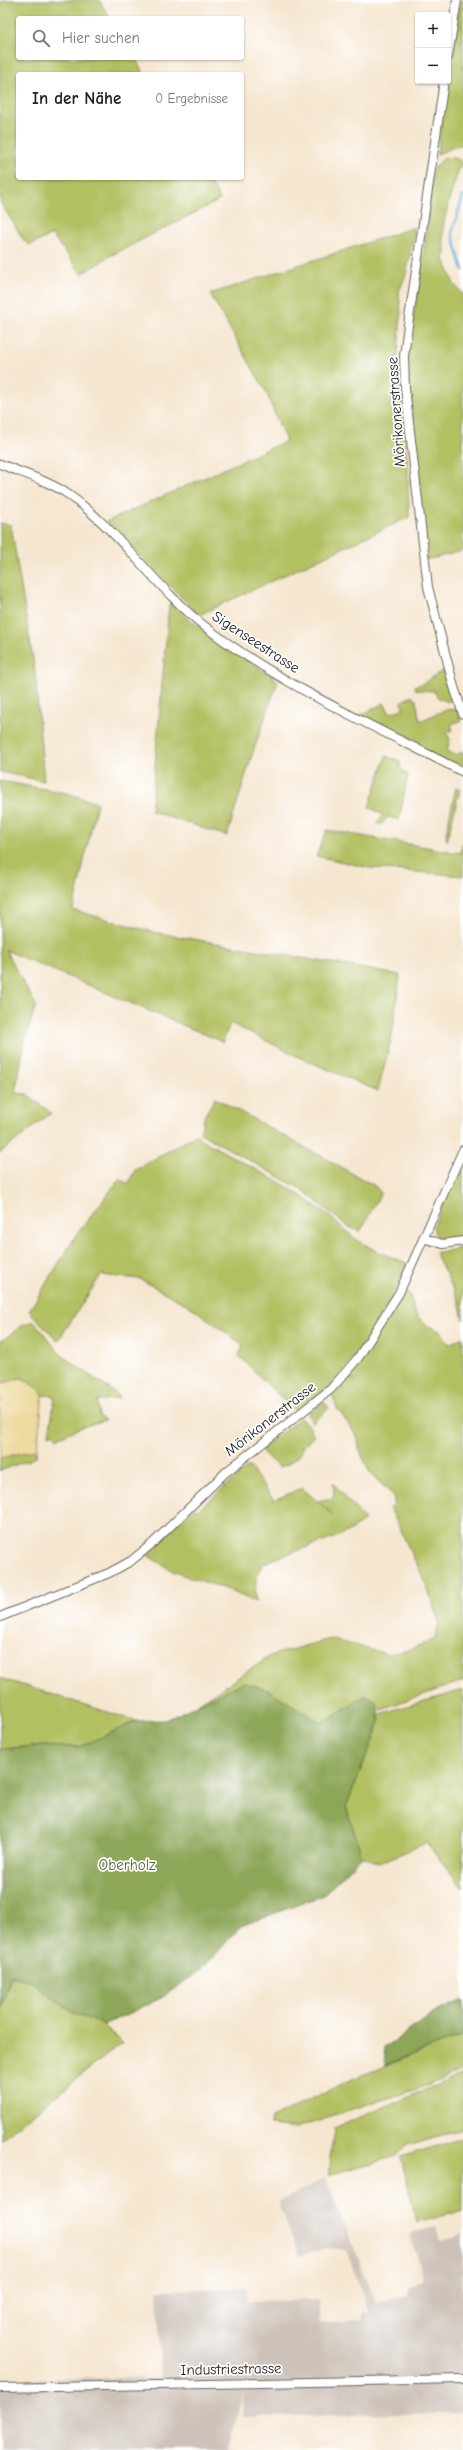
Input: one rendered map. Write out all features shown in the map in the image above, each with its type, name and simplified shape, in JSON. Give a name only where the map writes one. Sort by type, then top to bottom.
[{"type":"street","points":[[449,48],[457,0]]},
{"type":"street","name":"Mörikonerstrasse","points":[[444,84],[408,325],[405,380],[428,587],[454,687],[463,714]]},
{"type":"street","name":"Sigenseestrasse","points":[[0,464],[67,494],[90,511],[170,597],[235,649],[309,692],[463,772]]},
{"type":"street","name":"Mörikonerstrasse","points":[[0,1617],[109,1573],[131,1561],[157,1540],[226,1472],[331,1390],[358,1358],[399,1293],[463,1150]]},
{"type":"street","points":[[423,1238],[443,1244],[463,1241]]},
{"type":"street","name":"Industriestrasse","points":[[0,2388],[463,2379]]},
{"type":"shaded area","points":[[326,2178],[376,2302],[407,2295],[407,2288],[423,2280],[410,2233],[436,2227],[440,2240],[463,2234],[463,2413],[242,2417],[243,2395],[227,2450],[0,2450],[0,2379],[160,2378],[158,2290],[246,2288],[248,2301],[319,2300],[319,2323],[362,2320],[363,2311],[370,2314],[346,2250],[326,2248],[300,2256],[280,2209],[279,2201]]},
{"type":"green space","points":[[6,0],[99,0],[109,16],[16,16],[16,60],[136,60],[143,72],[16,72],[16,180],[209,180],[220,200],[108,257],[82,274],[52,235],[30,245],[25,242],[0,202],[0,3]]},
{"type":"green space","points":[[460,0],[463,0],[463,144],[437,154],[447,84],[451,84],[451,60]]},
{"type":"green space","points":[[444,158],[456,158],[462,162],[450,198],[443,234],[445,250],[444,259],[454,284],[463,294],[463,551],[426,560],[407,358],[424,251],[433,169]]},
{"type":"green space","points":[[415,227],[407,271],[399,292],[401,313],[397,367],[408,467],[409,517],[199,615],[106,522],[286,441],[265,390],[210,294]]},
{"type":"green space","points":[[0,523],[11,525],[35,672],[44,781],[0,772]]},
{"type":"green space","points":[[173,603],[190,620],[278,681],[252,755],[227,836],[151,811],[169,605]]},
{"type":"green space","points":[[443,670],[452,697],[448,702],[437,697],[434,691],[416,690],[415,686],[422,684]]},
{"type":"green space","points":[[412,696],[416,700],[420,721],[445,710],[456,709],[461,721],[451,724],[453,730],[446,732],[450,739],[447,751],[456,755],[463,752],[463,771],[359,716],[384,703],[390,713],[403,709],[402,701]]},
{"type":"green space","points":[[386,756],[400,761],[400,768],[408,775],[399,820],[388,817],[381,825],[377,823],[383,815],[369,807]]},
{"type":"green space","points":[[0,781],[67,793],[97,803],[73,910],[153,932],[400,975],[392,1036],[378,1091],[303,1059],[230,1023],[223,1042],[5,950],[36,1005],[26,1036],[15,1093],[27,1094],[51,1113],[0,1153]]},
{"type":"green space","points":[[456,787],[460,788],[447,841],[446,833]]},
{"type":"green space","points":[[327,830],[460,853],[463,842],[463,876],[370,868],[316,856]]},
{"type":"green space","points":[[215,1098],[375,1186],[381,1193],[360,1232],[347,1226],[301,1189],[200,1133],[205,1115]]},
{"type":"green space","points":[[196,1135],[204,1141],[288,1187],[326,1213],[354,1238],[378,1252],[407,1263],[393,1294],[373,1329],[339,1377],[328,1388],[296,1412],[239,1356],[243,1345],[194,1309],[140,1279],[101,1275],[58,1341],[29,1311],[75,1237],[120,1178],[128,1184],[135,1170]]},
{"type":"green space","points":[[463,1159],[463,1236],[442,1242],[435,1234],[433,1227]]},
{"type":"green space","points":[[463,1247],[463,1320],[459,1301],[435,1252],[444,1252]]},
{"type":"green space","points":[[403,1290],[411,1297],[414,1311],[418,1317],[427,1325],[441,1331],[449,1344],[463,1337],[463,1681],[378,1710],[376,1701],[367,1695],[321,1723],[270,1691],[244,1682],[193,1707],[272,1655],[330,1639],[388,1654],[409,1650],[435,1638],[439,1622],[426,1584],[390,1508],[394,1506],[394,1496],[370,1473],[359,1449],[358,1438],[337,1408],[332,1394],[349,1378],[355,1380],[347,1377]]},
{"type":"green space","points":[[32,1321],[37,1325],[61,1355],[117,1394],[119,1398],[97,1401],[99,1416],[105,1420],[82,1427],[57,1438],[53,1433],[49,1435],[55,1396],[43,1395],[23,1377],[0,1384],[0,1342],[20,1327]]},
{"type":"green space","points":[[324,1402],[329,1408],[312,1423],[308,1413]]},
{"type":"green space","points":[[300,1418],[309,1426],[314,1436],[303,1447],[301,1446],[303,1450],[293,1461],[287,1465],[279,1467],[264,1454],[261,1448]]},
{"type":"green space","points":[[35,1450],[36,1457],[0,1471],[0,1458]]},
{"type":"green space","points":[[249,1466],[274,1500],[302,1488],[333,1515],[318,1501],[332,1498],[334,1495],[333,1483],[365,1520],[341,1535],[262,1565],[256,1579],[255,1602],[226,1589],[174,1572],[147,1555],[194,1507],[198,1510]]},
{"type":"green space","points":[[0,1678],[136,1721],[80,1747],[34,1746],[0,1749]]},
{"type":"green space","name":"Oberholz","points":[[244,1682],[270,1691],[321,1723],[367,1695],[376,1701],[380,1722],[346,1807],[362,1856],[324,1895],[241,1926],[202,1969],[163,1997],[104,2025],[73,2012],[29,1980],[11,1976],[0,2012],[0,1749],[34,1746],[80,1747],[136,1721],[166,1720]]},
{"type":"green space","points":[[463,1690],[463,1888],[426,1843],[379,1863],[362,1856],[346,1807],[380,1722],[379,1714]]},
{"type":"green space","points":[[11,1976],[29,1980],[73,2012],[104,2025],[122,2043],[0,2140],[0,2012]]},
{"type":"green space","points":[[463,2000],[463,2035],[385,2065],[384,2048],[436,2012]]},
{"type":"green space","points":[[463,2035],[463,2070],[429,2085],[297,2128],[270,2125],[271,2119],[345,2082]]},
{"type":"green space","points":[[463,2074],[463,2129],[407,2145],[397,2156],[328,2175],[334,2128]]},
{"type":"green space","points":[[463,2138],[463,2210],[417,2223],[401,2157]]},
{"type":"sand","points":[[21,1378],[39,1389],[43,1395],[36,1457],[35,1450],[0,1458],[0,1384]]},
{"type":"waterway","points":[[463,196],[452,233],[463,270]]}]
